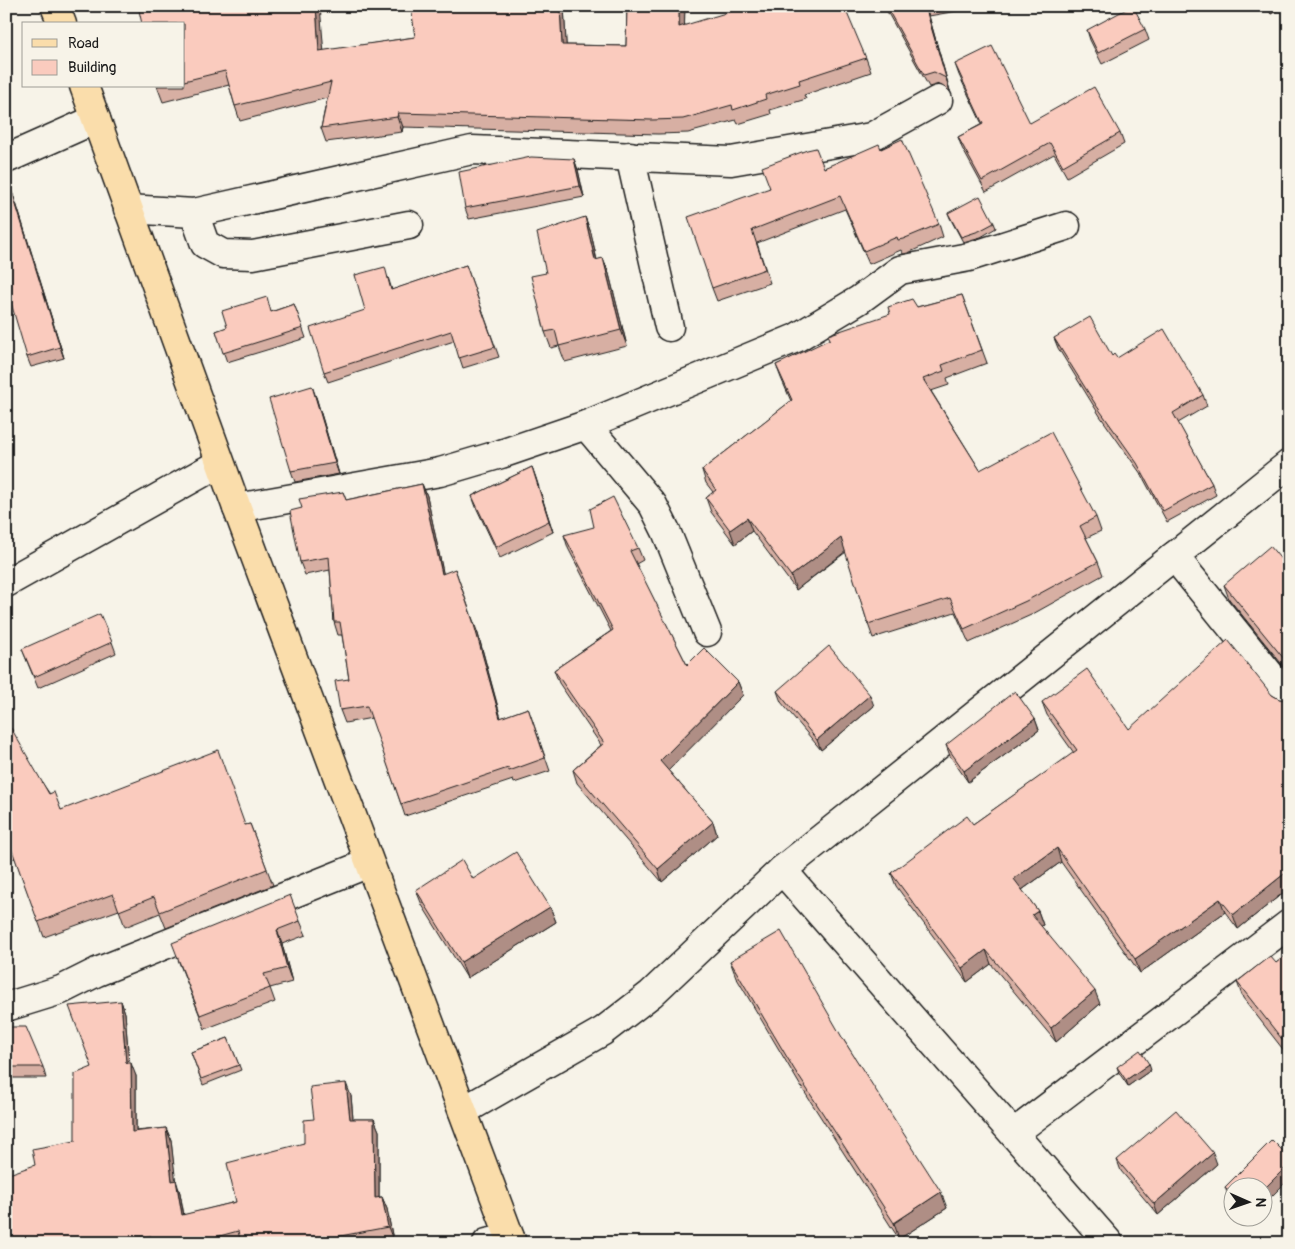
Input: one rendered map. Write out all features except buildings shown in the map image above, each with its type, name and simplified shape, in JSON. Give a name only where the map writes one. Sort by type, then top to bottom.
[{"type":"main road","points":[[55,6],[61,22]]},
{"type":"main road","points":[[85,88],[220,463],[463,1111],[503,1241]]},
{"type":"street","points":[[128,209],[194,213],[472,150],[731,161],[871,137],[938,100]]},
{"type":"street","points":[[6,159],[96,119]]},
{"type":"street","points":[[630,156],[669,327]]},
{"type":"street","points":[[194,213],[205,244],[223,254],[253,255],[409,225]]},
{"type":"street","points":[[237,508],[440,472],[586,425],[796,338],[859,300],[900,270],[969,257],[1066,226]]},
{"type":"street","points":[[586,425],[653,505],[666,531],[708,632]]},
{"type":"street","points":[[6,583],[220,463]]},
{"type":"street","points":[[463,1111],[603,1031],[650,994],[782,870],[1289,464]]},
{"type":"street","points":[[1174,556],[1289,698]]},
{"type":"street","points":[[6,1007],[61,990],[97,972],[370,863]]},
{"type":"street","points":[[782,870],[1109,1243]]},
{"type":"street","points":[[1014,1134],[1289,924]]}]
